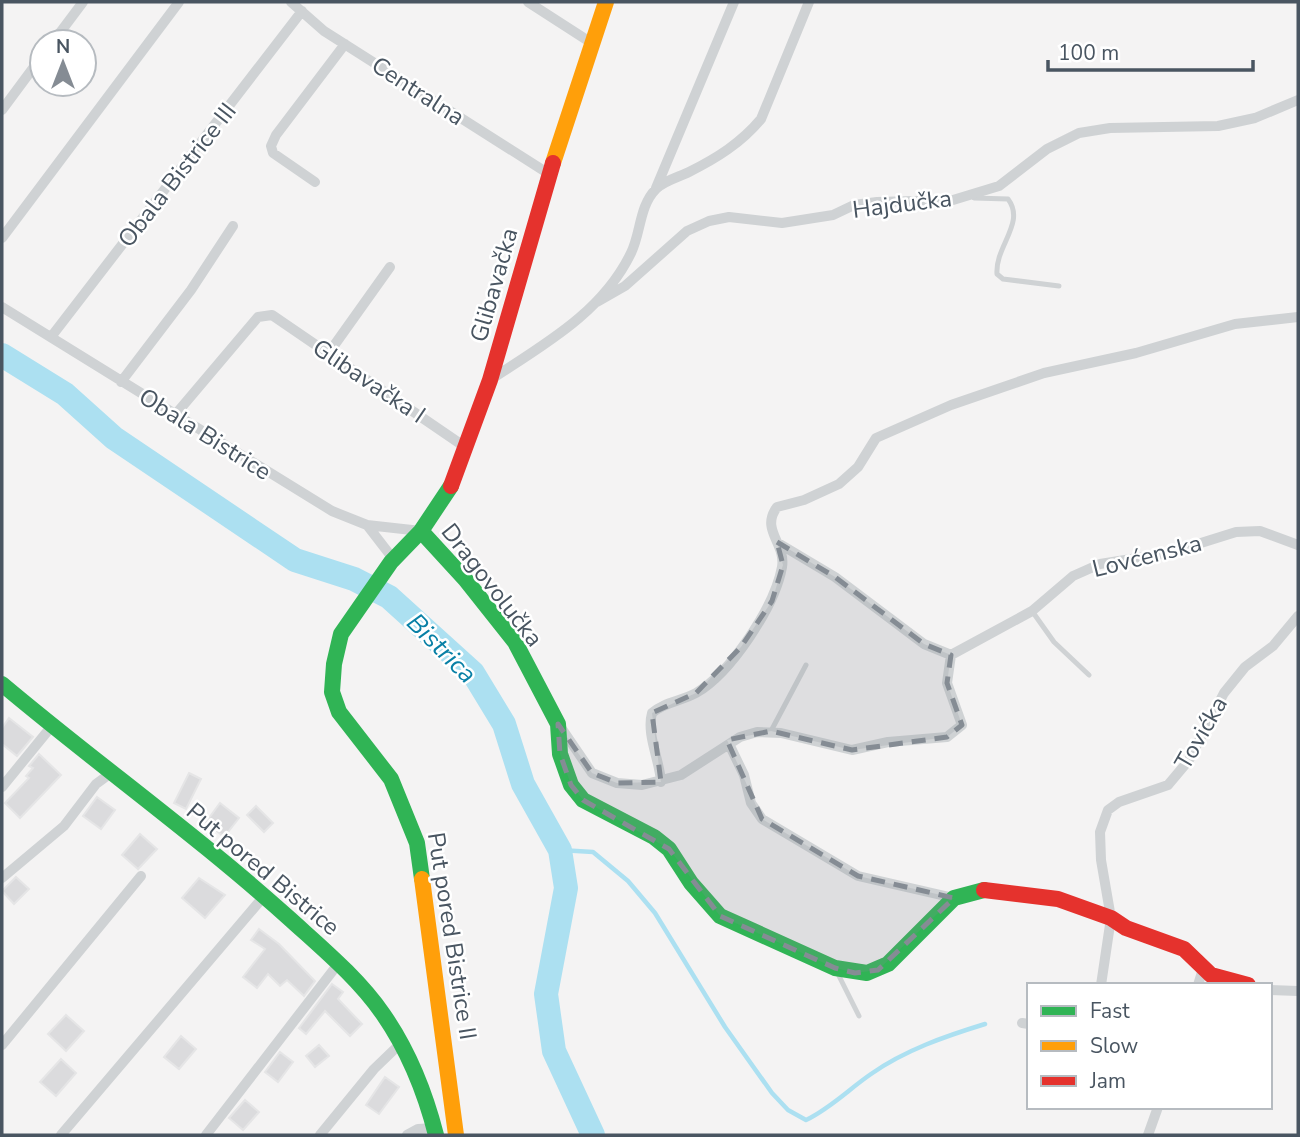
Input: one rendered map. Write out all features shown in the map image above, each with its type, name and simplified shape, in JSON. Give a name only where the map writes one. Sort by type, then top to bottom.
[{"type":"street","points":[[64,28],[83,2]]},
{"type":"street","points":[[2,238],[179,2]]},
{"type":"street","name":"Centralna","points":[[291,2],[345,44],[549,174]]},
{"type":"street","points":[[528,2],[590,42]]},
{"type":"street","name":"Glibavačka","points":[[393,561],[421,531],[452,485],[490,380],[549,174],[590,42],[606,2]]},
{"type":"street","points":[[490,380],[560,334],[597,303],[631,253],[646,204],[656,188],[734,2]]},
{"type":"street","points":[[656,188],[724,154],[761,119],[808,2]]},
{"type":"street","name":"Obala Bistrice III","points":[[51,337],[302,11]]},
{"type":"street","points":[[315,182],[273,153],[271,146],[276,135],[345,44]]},
{"type":"street","points":[[2,110],[28,76]]},
{"type":"street","name":"Hajdučka","points":[[597,303],[625,286],[687,231],[709,221],[729,217],[782,223],[833,215],[854,205],[953,200],[999,186],[1047,149],[1079,133],[1110,128],[1217,126],[1255,118],[1298,100]]},
{"type":"street","points":[[121,382],[191,290],[233,226]]},
{"type":"street","points":[[328,354],[390,267]]},
{"type":"street","name":"Obala Bistrice","points":[[2,307],[332,511],[367,525],[421,531]]},
{"type":"street","name":"Glibavačka I","points":[[175,415],[258,317],[272,315],[466,447]]},
{"type":"street","points":[[661,782],[651,726],[652,713],[696,693],[716,677],[741,647],[772,601],[783,565],[770,523],[776,507],[804,500],[839,484],[858,467],[876,438],[951,405],[1044,373],[1178,342],[1235,324],[1298,317]]},
{"type":"street","points":[[367,525],[393,561]]},
{"type":"street","name":"Dragovolučka","points":[[421,531],[465,579],[515,642],[558,724],[560,754],[571,785],[583,800],[654,837],[669,849],[691,883],[720,916],[835,968],[855,974],[878,970],[888,964],[954,898]]},
{"type":"street","name":"Lovćenska","points":[[951,654],[1032,611],[1073,576],[1100,564],[1169,553],[1236,532],[1260,531],[1298,545]]},
{"type":"street","points":[[558,724],[592,773],[617,783],[642,785],[661,782],[730,746],[740,737],[771,731],[852,750],[888,742],[947,737],[962,725],[947,683],[951,654],[924,644],[835,577],[777,542]]},
{"type":"street","name":"Put pored Bistrice II","points":[[393,561],[341,634],[332,692],[339,712],[391,779],[417,843],[456,1135]]},
{"type":"street","name":"Tovićka","points":[[1101,983],[1111,918],[1100,832],[1108,810],[1119,802],[1168,785],[1189,761],[1224,693],[1245,667],[1273,646],[1298,617]]},
{"type":"street","name":"Put pored Bistrice","points":[[2,684],[51,727],[265,895],[338,964],[383,1014],[401,1043],[430,1110],[435,1131]]},
{"type":"street","points":[[2,787],[51,727]]},
{"type":"street","points":[[730,746],[744,775],[751,803],[762,819],[858,876],[954,898],[981,890],[1058,899],[1184,949],[1200,977],[1211,975],[1241,983]]},
{"type":"street","points":[[2,878],[64,826],[96,784],[111,773]]},
{"type":"street","points":[[2,1045],[141,876]]},
{"type":"street","points":[[61,1135],[265,895]]},
{"type":"street","points":[[206,1135],[338,964]]},
{"type":"street","points":[[1272,990],[1298,991]]},
{"type":"street","points":[[320,1135],[374,1069],[401,1043]]},
{"type":"street","points":[[430,1110],[454,1106]]},
{"type":"street","points":[[1148,1135],[1157,1109]]},
{"type":"street","points":[[407,1135],[418,1129],[435,1131]]},
{"type":"lane","points":[[953,200],[994,197],[1008,199],[1014,207],[1016,218],[999,255],[997,274],[1003,279],[1059,286]]},
{"type":"lane","points":[[1032,611],[1054,642],[1089,675]]},
{"type":"lane","points":[[771,731],[806,665]]},
{"type":"lane","points":[[835,968],[859,1016]]},
{"type":"highlighted area","points":[[777,542],[835,577],[924,644],[951,655],[947,683],[962,725],[947,737],[852,750],[771,731],[727,740],[762,819],[858,876],[954,898],[878,970],[855,973],[835,968],[720,916],[669,849],[583,800],[571,785],[560,754],[558,724],[592,773],[617,783],[661,782],[652,713],[696,693],[741,647],[772,601],[783,565]]},
{"type":"building","points":[[9,718],[33,737],[17,756],[2,744],[2,728]]},
{"type":"building","points":[[39,754],[61,775],[20,818],[5,803],[29,778],[26,776],[33,768],[29,766]]},
{"type":"building","points":[[189,773],[201,779],[186,809],[174,803]]},
{"type":"building","points":[[97,797],[115,810],[101,829],[83,816]]},
{"type":"building","points":[[220,803],[239,818],[224,837],[206,822]]},
{"type":"building","points":[[256,806],[273,823],[264,832],[247,815]]},
{"type":"building","points":[[140,834],[157,849],[138,869],[122,855]]},
{"type":"building","points":[[16,877],[29,889],[14,904],[2,891]]},
{"type":"building","points":[[199,878],[225,895],[205,918],[182,898]]},
{"type":"building","points":[[259,929],[279,944],[315,981],[304,996],[287,980],[280,986],[268,974],[257,988],[243,977],[265,949],[251,940]]},
{"type":"building","points":[[332,984],[343,992],[338,999],[362,1024],[350,1036],[325,1011],[306,1034],[299,1028]]},
{"type":"building","points":[[66,1015],[84,1031],[66,1051],[48,1034]]},
{"type":"building","points":[[181,1036],[196,1049],[179,1069],[164,1057]]},
{"type":"building","points":[[319,1045],[329,1056],[315,1067],[306,1056]]},
{"type":"building","points":[[280,1052],[293,1062],[278,1082],[265,1072]]},
{"type":"building","points":[[61,1059],[76,1073],[56,1096],[40,1082]]},
{"type":"building","points":[[385,1077],[399,1087],[379,1114],[366,1105]]},
{"type":"building","points":[[245,1100],[259,1112],[243,1130],[229,1118]]},
{"type":"waterway","name":"Bistrica","points":[[2,355],[65,394],[114,438],[295,560],[354,579],[389,597],[473,673],[504,724],[523,784],[560,850],[566,888],[546,994],[554,1051],[593,1135]]},
{"type":"waterway","points":[[560,850],[593,852],[628,881],[655,913],[725,1027],[772,1093],[788,1110],[806,1120],[898,1058],[985,1024]]},
{"type":"traffic: fast","points":[[422,879],[417,843],[391,779],[339,712],[332,692],[334,664],[341,634],[391,562],[421,531],[451,486]]},
{"type":"traffic: fast","points":[[421,531],[465,579],[515,642],[558,724],[560,754],[571,785],[583,800],[654,837],[669,849],[691,883],[720,916],[835,968],[867,973],[888,964],[954,898],[984,890]]},
{"type":"traffic: fast","points":[[2,684],[220,859],[351,976],[383,1014],[400,1042],[421,1087],[436,1135]]},
{"type":"traffic: slow","points":[[553,163],[606,2]]},
{"type":"traffic: slow","points":[[422,879],[456,1135]]},
{"type":"traffic: jam","points":[[451,486],[490,380],[553,163]]},
{"type":"traffic: jam","points":[[984,890],[1058,899],[1111,918],[1126,928],[1184,949],[1211,975],[1241,983]]}]
